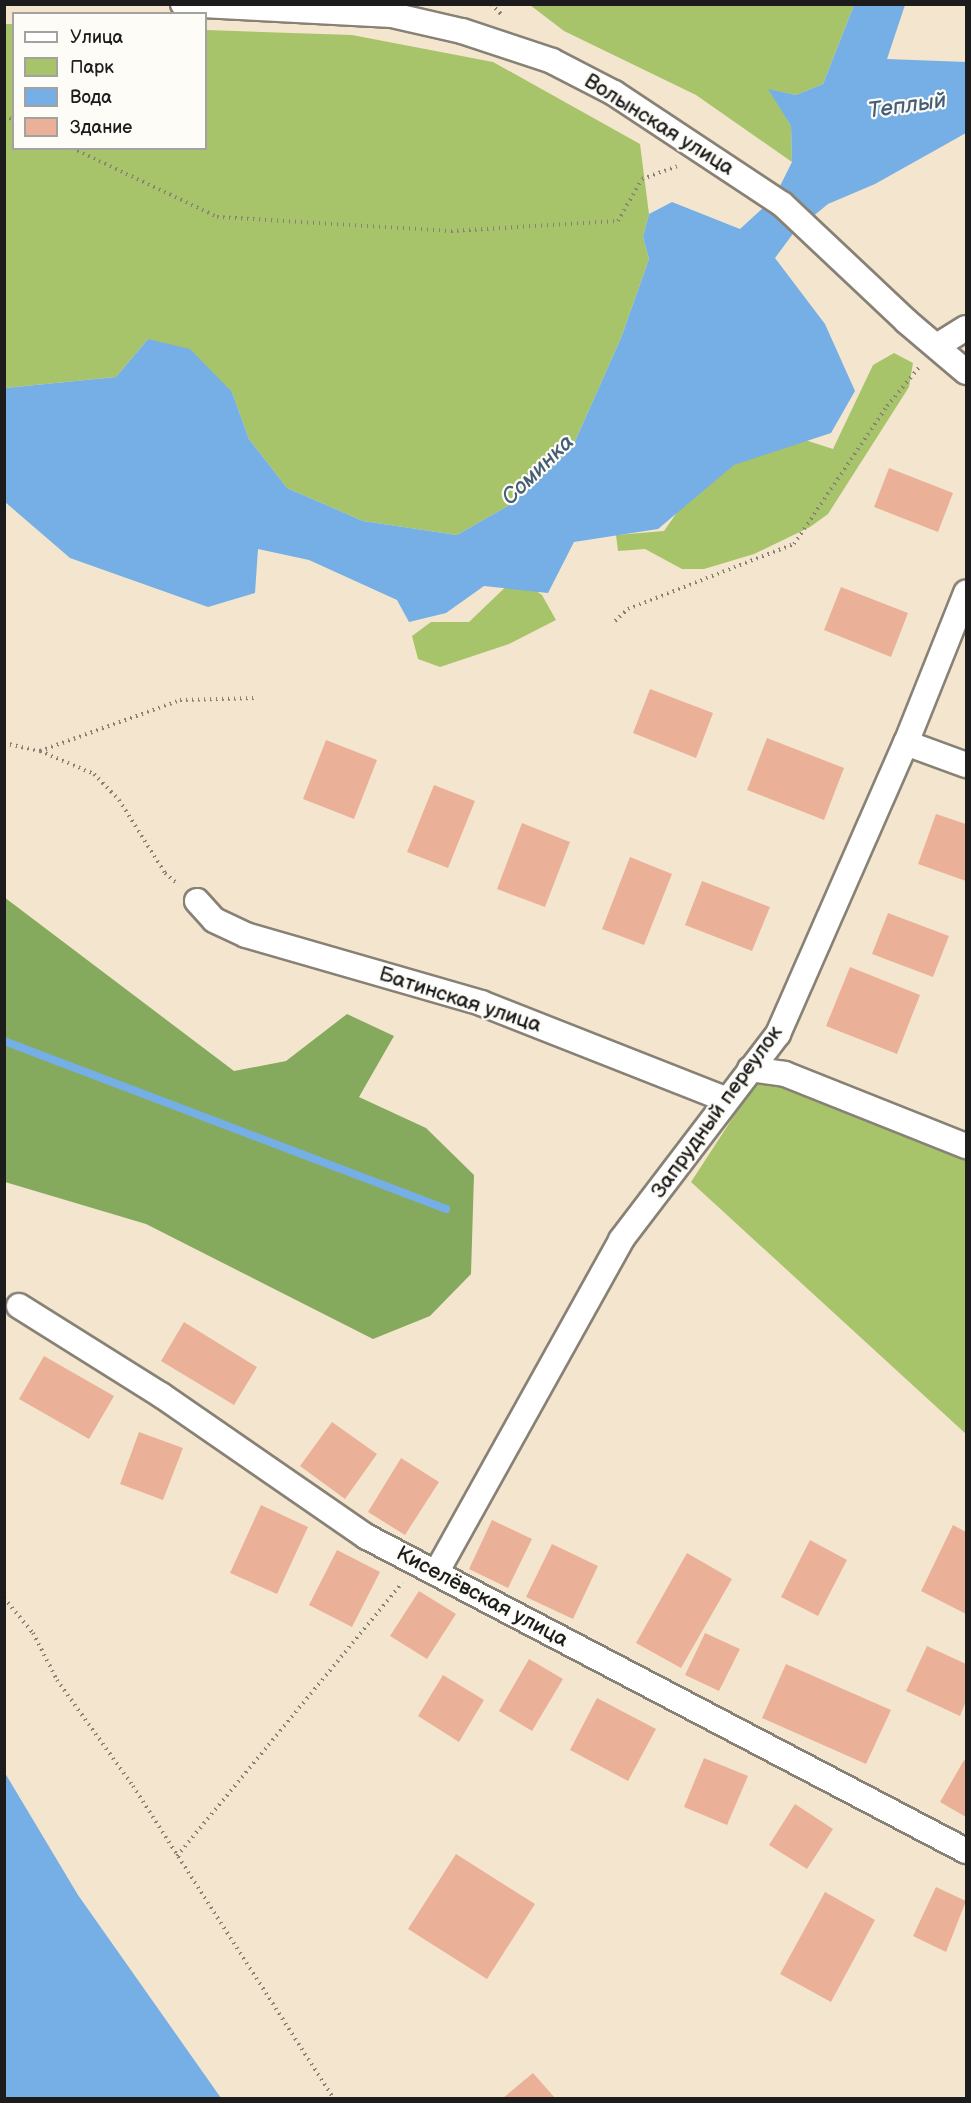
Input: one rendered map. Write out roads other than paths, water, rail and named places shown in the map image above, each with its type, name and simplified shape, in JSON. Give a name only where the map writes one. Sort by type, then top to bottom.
[{"type":"street","name":"Волынская улица","points":[[183,4],[377,13],[462,31],[552,61],[614,93],[782,204],[937,346]]},
{"type":"street","points":[[937,346],[966,328]]},
{"type":"street","points":[[937,346],[966,360]]},
{"type":"street","points":[[937,346],[966,372]]},
{"type":"street","name":"Запрудный переулок","points":[[436,1573],[621,1240],[778,1034],[906,743],[966,593]]},
{"type":"street","points":[[906,743],[966,765]]},
{"type":"street","name":"Батинская улица","points":[[197,901],[214,920],[246,935],[481,1003],[727,1100]]},
{"type":"street","points":[[750,1069],[785,1074],[966,1146]]},
{"type":"street","name":"Киселёвская улица","points":[[19,1306],[161,1395],[368,1537],[966,1851]]},
{"type":"water","name":"Теплый","points":[[854,5],[905,5],[887,59],[966,62],[966,133],[875,184],[828,204],[795,231],[775,258],[825,324],[855,391],[831,433],[734,465],[658,529],[574,542],[548,593],[484,586],[446,613],[409,622],[397,600],[309,560],[258,549],[255,593],[208,607],[70,558],[5,502],[5,388],[116,377],[148,339],[190,349],[232,392],[249,439],[287,488],[363,521],[457,535],[513,503],[572,448],[621,338],[649,259],[643,237],[649,214],[672,202],[740,229],[774,198],[792,162],[791,126],[768,89],[796,95],[823,84]]},
{"type":"water","points":[[5,1773],[78,1895],[221,2098],[5,2098]]},
{"type":"waterway","points":[[4,1041],[446,1209]]},
{"type":"water label","name":"Соминка","points":[[538,470]]}]
